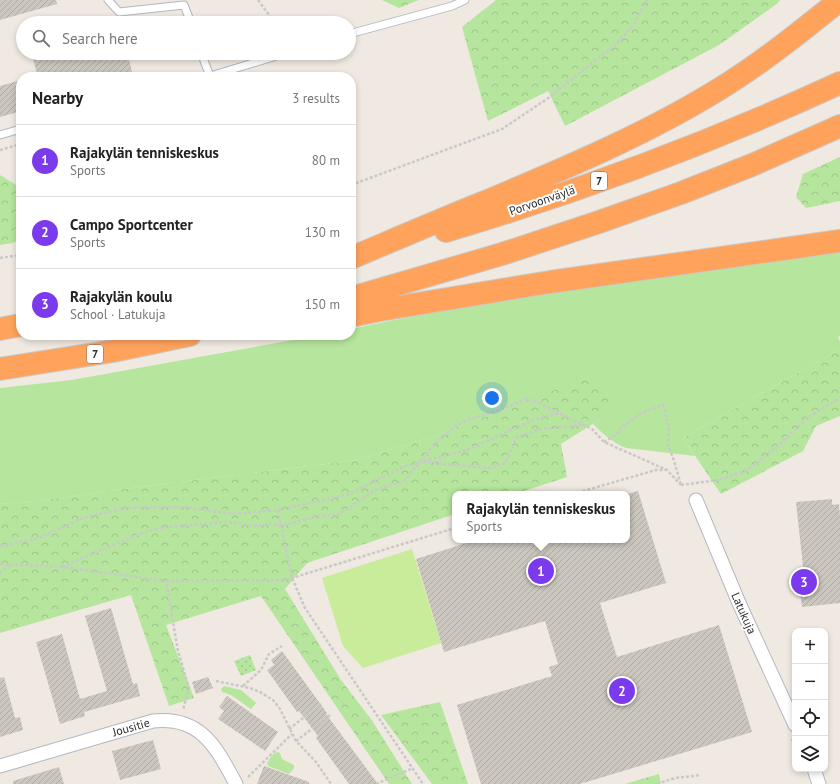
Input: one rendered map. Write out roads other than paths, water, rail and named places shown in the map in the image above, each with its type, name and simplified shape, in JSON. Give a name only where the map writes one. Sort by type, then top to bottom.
[{"type":"highway","points":[[356,256],[549,175],[621,143],[673,116],[729,83],[786,44],[840,0]]},
{"type":"highway","name":"Porvoonväylä","points":[[356,257],[478,222],[606,178],[702,143],[840,83]]},
{"type":"highway","points":[[356,297],[502,254],[599,222],[681,193],[840,126]]},
{"type":"highway","points":[[356,315],[550,282],[840,241]]},
{"type":"highway","points":[[0,329],[16,326]]},
{"type":"highway","name":"7","points":[[0,369],[113,351],[166,340]]},
{"type":"street","name":"Latukuja","points":[[696,500],[739,603],[792,718]]},
{"type":"street","name":"Jousitie","points":[[0,766],[153,721],[167,719],[180,722],[196,729],[208,739],[240,782]]},
{"type":"street","points":[[815,772],[818,784]]},
{"type":"lane","points":[[108,0],[119,12],[186,3],[189,16]]},
{"type":"lane","points":[[356,32],[452,6],[465,0]]},
{"type":"lane","points":[[203,60],[207,72]]},
{"type":"lane","points":[[224,72],[263,60]]},
{"type":"lane","points":[[0,135],[16,130]]},
{"type":"place","name":"Rajakylän tenniskeskus","points":[[541,571]]},
{"type":"place","name":"Rajakylän koulu","points":[[804,582]]},
{"type":"place","name":"Campo Sportcenter","points":[[622,691]]}]
